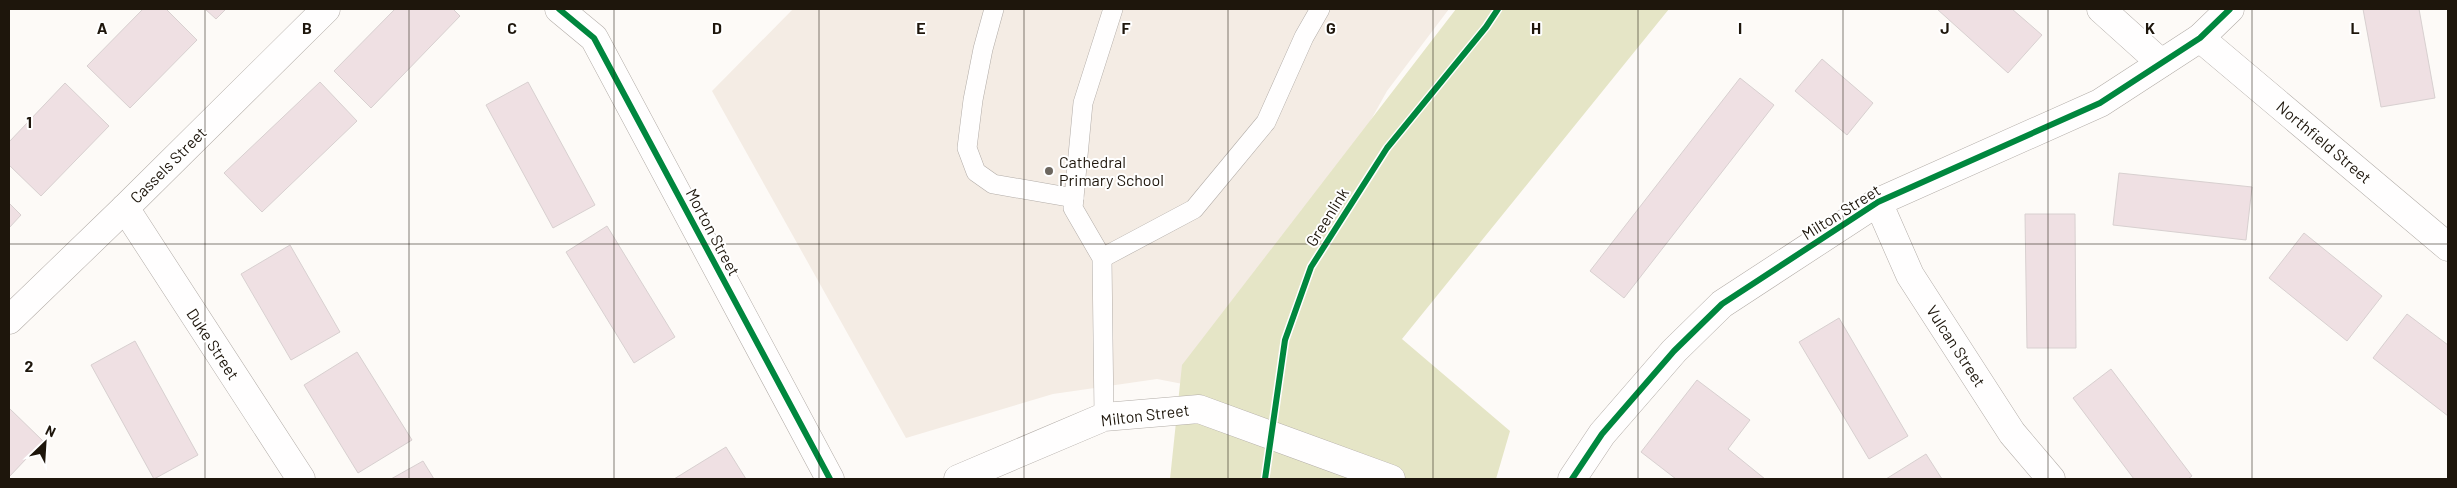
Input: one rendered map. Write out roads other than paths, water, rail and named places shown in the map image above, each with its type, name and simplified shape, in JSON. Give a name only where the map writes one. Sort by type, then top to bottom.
[{"type":"street","name":"Cassels Street","points":[[9,320],[326,9]]},
{"type":"street","name":"Morton Street","points":[[559,9],[594,38],[830,479]]},
{"type":"street","points":[[2101,9],[2161,62]]},
{"type":"street","name":"Milton Street","points":[[1572,479],[1602,434],[1674,351],[1722,304],[1878,202],[2100,103],[2200,38],[2230,9]]},
{"type":"street","name":"Northfield Street","points":[[2200,38],[2448,247]]},
{"type":"street","name":"Vulcan Street","points":[[1878,202],[1910,275],[2012,433],[2051,479]]},
{"type":"street","name":"Duke Street","points":[[125,208],[301,479]]},
{"type":"street","name":"Milton Street","points":[[958,479],[1104,417],[1199,409],[1391,479]]},
{"type":"lane","points":[[994,9],[983,49],[973,100],[967,148],[976,172],[993,184],[1074,198]]},
{"type":"lane","points":[[1104,417],[1102,258],[1074,208],[1074,198],[1083,103],[1113,9]]},
{"type":"lane","points":[[1102,258],[1194,210],[1266,122],[1304,38],[1320,9]]},
{"type":"place","name":"Cathedral Primary School","points":[[1049,171]]}]
